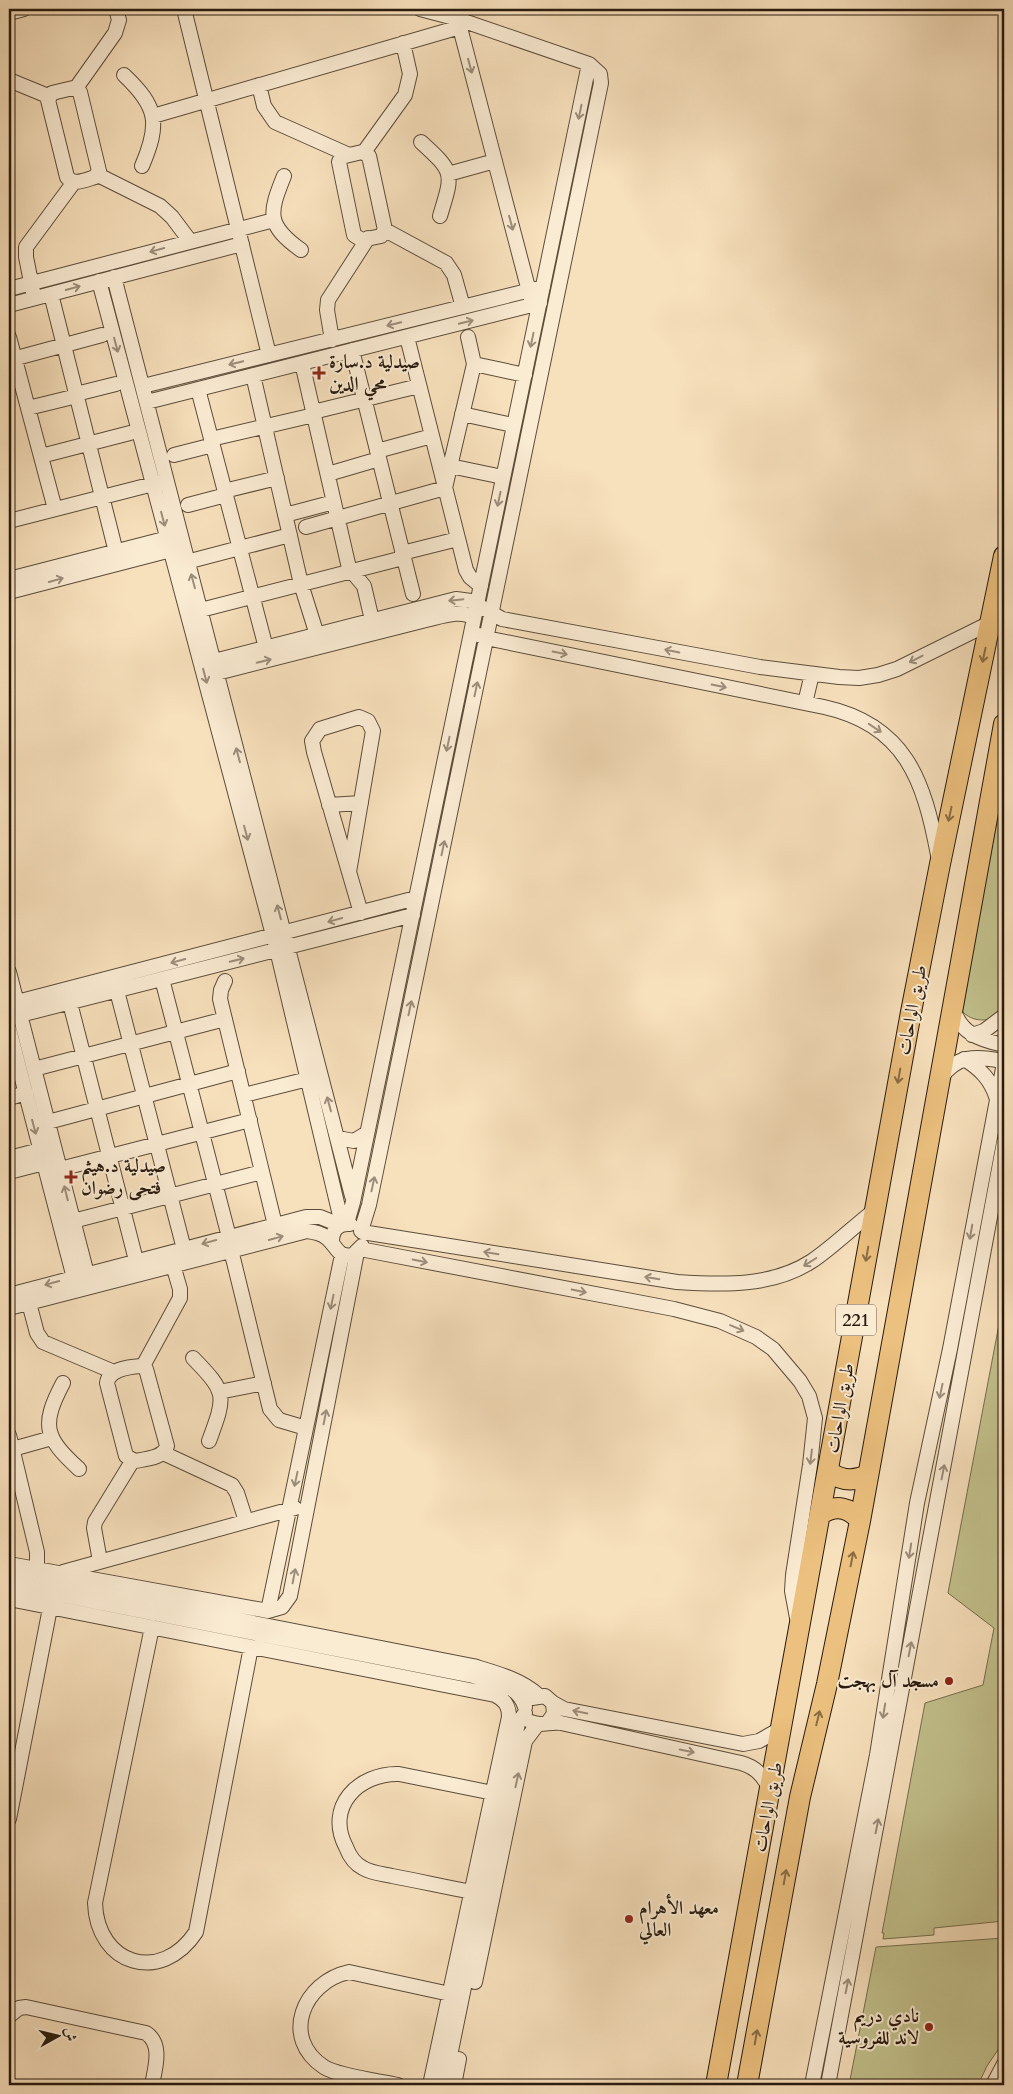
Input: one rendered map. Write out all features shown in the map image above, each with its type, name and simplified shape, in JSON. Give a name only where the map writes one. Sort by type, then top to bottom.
[{"type":"highway","name":"طريق الواحات","points":[[716,2085],[940,864],[992,622],[1004,556]]},
{"type":"highway","name":"طريق الواحات","points":[[748,2085],[800,1796],[827,1684],[860,1521],[1004,724]]},
{"type":"highway","points":[[829,1472],[834,1476],[848,1480],[868,1474]]},
{"type":"highway","points":[[821,1514],[835,1508],[842,1508],[849,1510],[860,1521]]},
{"type":"street","points":[[9,13],[24,9]]},
{"type":"street","points":[[48,96],[52,93],[76,88],[115,33],[119,20],[116,9]]},
{"type":"street","points":[[184,9],[269,355]]},
{"type":"street","points":[[361,1232],[369,1205],[601,83],[600,74],[590,64],[420,9]]},
{"type":"street","points":[[153,116],[403,43],[459,23]]},
{"type":"street","points":[[459,23],[529,291],[536,304]]},
{"type":"street","points":[[385,230],[380,236],[359,240],[354,234],[338,162],[341,157],[364,152],[405,95],[410,74],[403,43]]},
{"type":"street","points":[[332,1242],[335,1229],[343,1224],[353,1202],[525,375],[536,304],[543,287],[590,64]]},
{"type":"street","points":[[124,75],[147,100],[153,116],[153,133],[142,166]]},
{"type":"street","points":[[9,80],[48,96]]},
{"type":"street","points":[[259,85],[264,106],[275,122],[348,155]]},
{"type":"street","points":[[76,88],[80,92],[99,169],[98,175]]},
{"type":"street","points":[[48,96],[67,177],[70,181],[74,182]]},
{"type":"street","points":[[420,142],[438,156],[448,174],[448,194],[440,216]]},
{"type":"street","points":[[364,152],[368,156],[385,230],[446,263],[454,275],[463,307]]},
{"type":"street","points":[[448,174],[495,161]]},
{"type":"street","points":[[34,298],[26,257],[26,246],[74,182],[98,175],[160,206],[172,217],[190,241]]},
{"type":"street","points":[[284,176],[274,198],[272,209],[274,220],[284,238],[301,250]]},
{"type":"street","points":[[9,289],[274,220]]},
{"type":"street","points":[[332,340],[326,310],[328,300],[368,238]]},
{"type":"street","points":[[9,305],[242,244]]},
{"type":"street","points":[[114,277],[167,481],[194,612],[306,1042],[338,1138],[353,1202]]},
{"type":"street","points":[[99,281],[106,330],[153,484],[169,544],[216,667],[241,791]]},
{"type":"street","points":[[143,386],[543,287]]},
{"type":"street","points":[[51,294],[116,552]]},
{"type":"street","points":[[147,402],[536,304]]},
{"type":"street","points":[[426,316],[429,331]]},
{"type":"street","points":[[12,359],[64,345],[126,323]]},
{"type":"street","points":[[9,337],[12,359],[28,408],[55,510]]},
{"type":"street","points":[[407,337],[466,570],[470,577],[481,586]]},
{"type":"street","points":[[445,488],[474,364],[468,337]]},
{"type":"street","points":[[352,350],[419,622]]},
{"type":"street","points":[[302,363],[349,568],[364,586],[372,620]]},
{"type":"street","points":[[474,364],[525,375]]},
{"type":"street","points":[[253,375],[301,584],[317,635]]},
{"type":"street","points":[[28,408],[116,384]]},
{"type":"street","points":[[174,455],[265,426],[419,386]]},
{"type":"street","points":[[198,389],[266,648]]},
{"type":"street","points":[[462,414],[508,424]]},
{"type":"street","points":[[40,456],[130,433]]},
{"type":"street","points":[[328,474],[432,436]]},
{"type":"street","points":[[508,457],[523,460]]},
{"type":"street","points":[[450,466],[498,476]]},
{"type":"street","points":[[188,505],[277,478]]},
{"type":"street","points":[[9,521],[167,481]]},
{"type":"street","points":[[306,527],[445,488]]},
{"type":"street","points":[[285,515],[334,502]]},
{"type":"street","points":[[194,560],[290,535]]},
{"type":"street","points":[[194,612],[353,571],[458,539]]},
{"type":"street","points":[[9,579],[116,552],[169,544]]},
{"type":"street","points":[[9,592],[169,544]]},
{"type":"street","points":[[216,667],[266,648],[372,620],[414,601],[460,598],[471,601],[477,634],[486,638],[806,703],[859,718],[884,734],[911,764],[924,796],[940,864]]},
{"type":"street","points":[[216,667],[458,614],[475,618],[491,614],[502,619],[760,667],[859,678],[898,669],[992,622]]},
{"type":"street","points":[[512,644],[510,632],[517,621]]},
{"type":"street","points":[[806,703],[812,674]]},
{"type":"street","points":[[349,872],[373,731],[368,722],[359,717],[320,728],[314,736],[312,746],[361,913]]},
{"type":"street","points":[[438,791],[454,794]]},
{"type":"street","points":[[329,805],[361,803]]},
{"type":"street","points":[[18,1009],[70,1003],[117,991],[155,976],[279,934],[416,898]]},
{"type":"street","points":[[18,1009],[282,948],[413,914]]},
{"type":"street","points":[[9,972],[73,1221],[80,1276]]},
{"type":"street","points":[[155,976],[176,1032],[264,1383],[274,1414],[284,1422],[306,1428]]},
{"type":"street","points":[[226,981],[221,990],[220,1000],[275,1225]]},
{"type":"street","points":[[117,991],[184,1249]]},
{"type":"street","points":[[70,1003],[138,1267]]},
{"type":"street","points":[[952,1004],[961,1025],[972,1035],[986,1041],[1004,1044]]},
{"type":"street","points":[[972,1035],[984,1031],[1004,1016]]},
{"type":"street","points":[[34,1069],[225,1019]]},
{"type":"street","points":[[388,1035],[403,1039]]},
{"type":"street","points":[[10,1037],[42,1156],[80,1276]]},
{"type":"street","points":[[306,1042],[308,1079],[343,1224]]},
{"type":"street","points":[[812,2085],[877,1755],[920,1489],[950,1349],[1004,1062],[977,1057],[964,1059],[950,1067],[940,1079]]},
{"type":"street","points":[[964,1059],[986,1076],[998,1101]]},
{"type":"street","points":[[48,1122],[238,1071]]},
{"type":"street","points":[[244,1095],[308,1079]]},
{"type":"street","points":[[9,1098],[26,1093]]},
{"type":"street","points":[[60,1169],[250,1120]]},
{"type":"street","points":[[338,1138],[354,1141],[367,1133]]},
{"type":"street","points":[[828,2085],[1004,1142]]},
{"type":"street","points":[[9,1158],[42,1156]]},
{"type":"street","points":[[9,1172],[42,1156]]},
{"type":"street","points":[[73,1221],[262,1172]]},
{"type":"street","points":[[982,1178],[997,1181]]},
{"type":"street","points":[[9,1308],[138,1267],[184,1249],[230,1244],[311,1222],[330,1213],[336,1198]]},
{"type":"street","points":[[353,1202],[369,1205]]},
{"type":"street","points":[[977,1202],[993,1204]]},
{"type":"street","points":[[361,1232],[677,1282],[712,1284],[749,1283],[790,1272],[812,1261],[875,1210]]},
{"type":"street","points":[[311,1222],[332,1242],[334,1248],[342,1255],[348,1256],[359,1250],[674,1310],[738,1328],[756,1337],[773,1350],[800,1381],[809,1396],[815,1418],[810,1465],[793,1575],[792,1591],[800,1633]]},
{"type":"street","points":[[9,1295],[80,1276],[138,1267],[173,1265],[275,1225],[311,1222],[355,1225],[361,1232],[363,1241],[359,1250],[290,1596],[282,1607],[268,1611],[9,1564]]},
{"type":"street","points":[[268,1611],[342,1255]]},
{"type":"street","points":[[173,1265],[180,1289],[180,1298],[143,1366],[114,1372],[109,1376],[107,1384],[126,1456],[133,1460],[163,1453],[232,1485],[237,1492],[246,1521]]},
{"type":"street","points":[[28,1302],[37,1333],[43,1342],[114,1372]]},
{"type":"street","points":[[193,1358],[213,1379],[219,1392],[221,1404],[219,1416],[209,1441]]},
{"type":"street","points":[[143,1366],[146,1369],[167,1446],[163,1453]]},
{"type":"street","points":[[63,1383],[50,1408],[48,1422],[52,1438],[58,1449],[79,1469]]},
{"type":"street","points":[[219,1392],[264,1383]]},
{"type":"street","points":[[9,1435],[37,1552],[37,1569]]},
{"type":"street","points":[[11,1449],[52,1438]]},
{"type":"street","points":[[100,1561],[94,1528],[95,1522],[133,1460]]},
{"type":"street","points":[[920,1489],[940,1492]]},
{"type":"street","points":[[918,1503],[937,1506]]},
{"type":"street","points":[[60,1573],[308,1504]]},
{"type":"street","points":[[10,1589],[146,1607],[473,1666],[506,1676],[538,1696]]},
{"type":"street","points":[[10,1589],[50,1608],[250,1646],[286,1647],[491,1681],[518,1692],[532,1723],[561,1723],[747,1765],[761,1774],[770,1792]]},
{"type":"street","points":[[146,1607],[286,1647],[500,1698],[508,1706],[509,1718],[493,1793],[488,1845],[472,1892],[450,1994],[444,2085]]},
{"type":"street","points":[[9,1818],[50,1608]]},
{"type":"street","points":[[152,1627],[95,1903],[96,1920],[102,1935],[112,1948],[126,1958],[142,1962],[159,1962],[174,1956],[188,1945],[196,1932],[250,1646]]},
{"type":"street","points":[[430,2085],[447,2042],[488,1845],[518,1723],[532,1697],[544,1696],[553,1704],[564,1709],[743,1744],[759,1741],[782,1728]]},
{"type":"street","points":[[454,2085],[525,1741],[554,1714],[553,1704]]},
{"type":"street","points":[[611,1734],[614,1719]]},
{"type":"street","points":[[640,1741],[643,1725]]},
{"type":"street","points":[[472,1892],[363,1869],[348,1852],[340,1835],[339,1818],[345,1802],[356,1788],[371,1778],[389,1774],[398,1774],[493,1793]]},
{"type":"street","points":[[398,2085],[329,2070],[316,2061],[306,2047],[301,2026],[306,2002],[324,1982],[336,1975],[349,1972],[450,1994]]},
{"type":"street","points":[[9,2016],[19,2008],[26,2007],[146,2032],[150,2035],[156,2046],[157,2054],[152,2085]]},
{"type":"street","points":[[993,2085],[1004,2064]]},
{"type":"shaded area","points":[[1004,751],[1004,992],[1002,1006],[995,1017],[979,1020],[973,1019],[964,1013],[958,1003]]},
{"type":"shaded area","points":[[1004,1298],[1004,1921],[934,1928],[934,1935],[883,1939],[884,1933],[882,1933],[925,1703],[983,1685],[994,1628],[948,1593]]},
{"type":"shaded area","points":[[1004,1938],[1004,2041],[987,2066],[978,2085],[849,2085],[876,1947]]},
{"type":"place","name":"صيدلية د.سارة محي الدين","points":[[319,373]]},
{"type":"place","name":"صيدلية د.هيثم فتحى رضوان","points":[[71,1177]]},
{"type":"place","name":"مسجد آل بهجت","points":[[949,1681]]},
{"type":"place","name":"معهد الأهرام العالي","points":[[629,1919]]},
{"type":"place","name":"نادي دريم لاند للفروسية","points":[[929,2027]]}]
